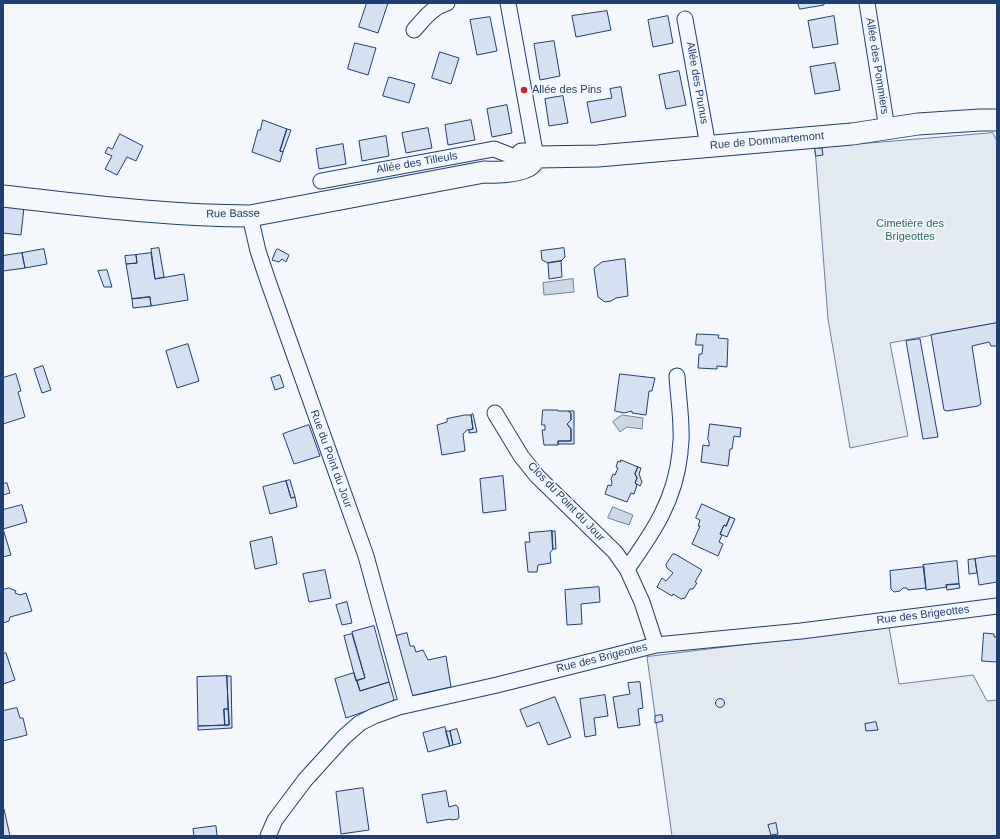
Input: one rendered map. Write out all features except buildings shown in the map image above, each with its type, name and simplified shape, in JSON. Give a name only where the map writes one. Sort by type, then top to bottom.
[{"type":"street","points":[[414,30],[431,11],[439,5],[447,3]]},
{"type":"street","points":[[508,3],[536,157]]},
{"type":"street","name":"Allée des Pommiers","points":[[867,3],[887,129]]},
{"type":"street","name":"Allée des Prunus","points":[[685,19],[708,146]]},
{"type":"street","name":"Rue de Dommartemont","points":[[536,157],[598,156],[852,134],[918,124],[997,120]]},
{"type":"street","name":"Allée des Tilleuls","points":[[321,181],[494,149],[512,156]]},
{"type":"street","name":"Rue Basse","points":[[3,196],[158,212],[217,216],[250,216],[278,212],[484,172],[497,173],[529,166],[536,157],[528,154],[501,159],[484,172]]},
{"type":"street","name":"Rue du Point du Jour","points":[[250,216],[258,251],[268,281],[366,556],[407,705]]},
{"type":"street","points":[[627,568],[650,538],[662,516],[674,488],[679,462],[681,433],[677,376]]},
{"type":"street","name":"Clos du Point du Jour","points":[[495,413],[521,456],[537,476],[615,552],[627,568],[642,602],[656,644]]},
{"type":"street","name":"Rue des Brigeottes","points":[[268,836],[275,820],[305,780],[351,731],[360,723],[374,716],[407,705],[497,685],[656,644],[801,631],[997,606]]},
{"type":"green space","name":"Cimetière des Brigeottes","points":[[993,133],[997,141],[997,323],[890,343],[908,436],[850,448],[828,319],[815,148]]},
{"type":"green space","points":[[889,627],[899,684],[973,675],[987,701],[997,700],[997,836],[672,836],[647,657]]},
{"type":"shaded area","points":[[573,279],[574,292],[544,295],[543,283]]},
{"type":"shaded area","points":[[622,415],[643,418],[642,429],[627,427],[620,432],[613,422]]},
{"type":"shaded area","points":[[613,507],[633,515],[629,525],[608,518]]},
{"type":"place","name":"Allée des Pins","points":[[524,90]]}]
